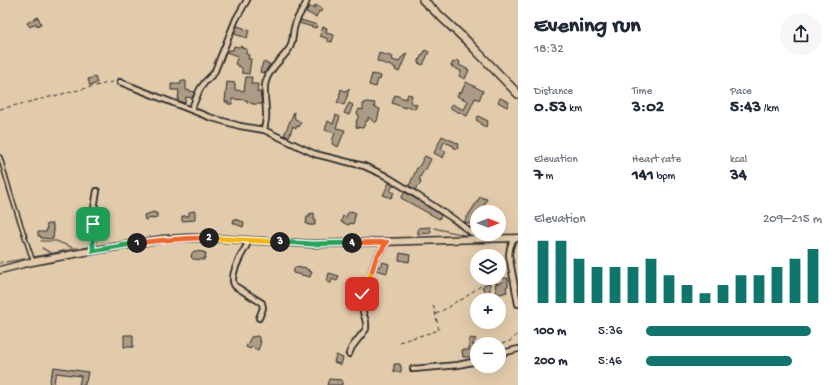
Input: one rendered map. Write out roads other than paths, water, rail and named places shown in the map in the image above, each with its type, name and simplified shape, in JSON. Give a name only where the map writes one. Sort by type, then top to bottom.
[{"type":"main road","points":[[423,0],[467,41],[518,94]]},
{"type":"street","points":[[191,110],[200,89],[214,73],[236,19],[247,0]]},
{"type":"street","points":[[264,130],[267,114],[265,83],[268,74],[286,54],[291,46],[294,26],[306,5],[307,0]]},
{"type":"street","points":[[120,82],[191,110],[240,126],[264,130],[315,154],[364,166],[384,175],[412,192],[470,231]]},
{"type":"street","points":[[93,251],[94,208],[97,191]]},
{"type":"street","points":[[0,270],[34,262],[163,239],[209,238],[313,244],[470,240]]},
{"type":"street","points":[[516,239],[510,248],[509,255],[518,304]]},
{"type":"street","points":[[249,241],[236,266],[232,280],[235,286],[262,303],[263,308],[259,318]]},
{"type":"street","points":[[349,354],[352,347],[366,329],[362,294],[369,280],[376,258],[387,242]]},
{"type":"street","points":[[506,352],[518,349]]},
{"type":"street","points":[[413,369],[470,362]]},
{"type":"lane","points":[[0,157],[12,198],[34,262]]},
{"type":"waterway","points":[[434,228],[470,237]]},
{"type":"waterway","points":[[181,235],[195,234]]},
{"type":"waterway","points":[[96,246],[167,236]]},
{"type":"waterway","points":[[374,238],[380,238]]},
{"type":"waterway","points":[[384,238],[392,239]]},
{"type":"waterway","points":[[365,240],[372,239]]},
{"type":"waterway","points":[[41,241],[56,241],[76,249]]},
{"type":"waterway","points":[[316,241],[322,241]]},
{"type":"waterway","points":[[83,248],[90,247]]},
{"type":"waterway","points":[[42,248],[52,254]]},
{"type":"waterway","points":[[34,257],[78,248]]},
{"type":"waterway","points":[[6,262],[30,258]]}]
